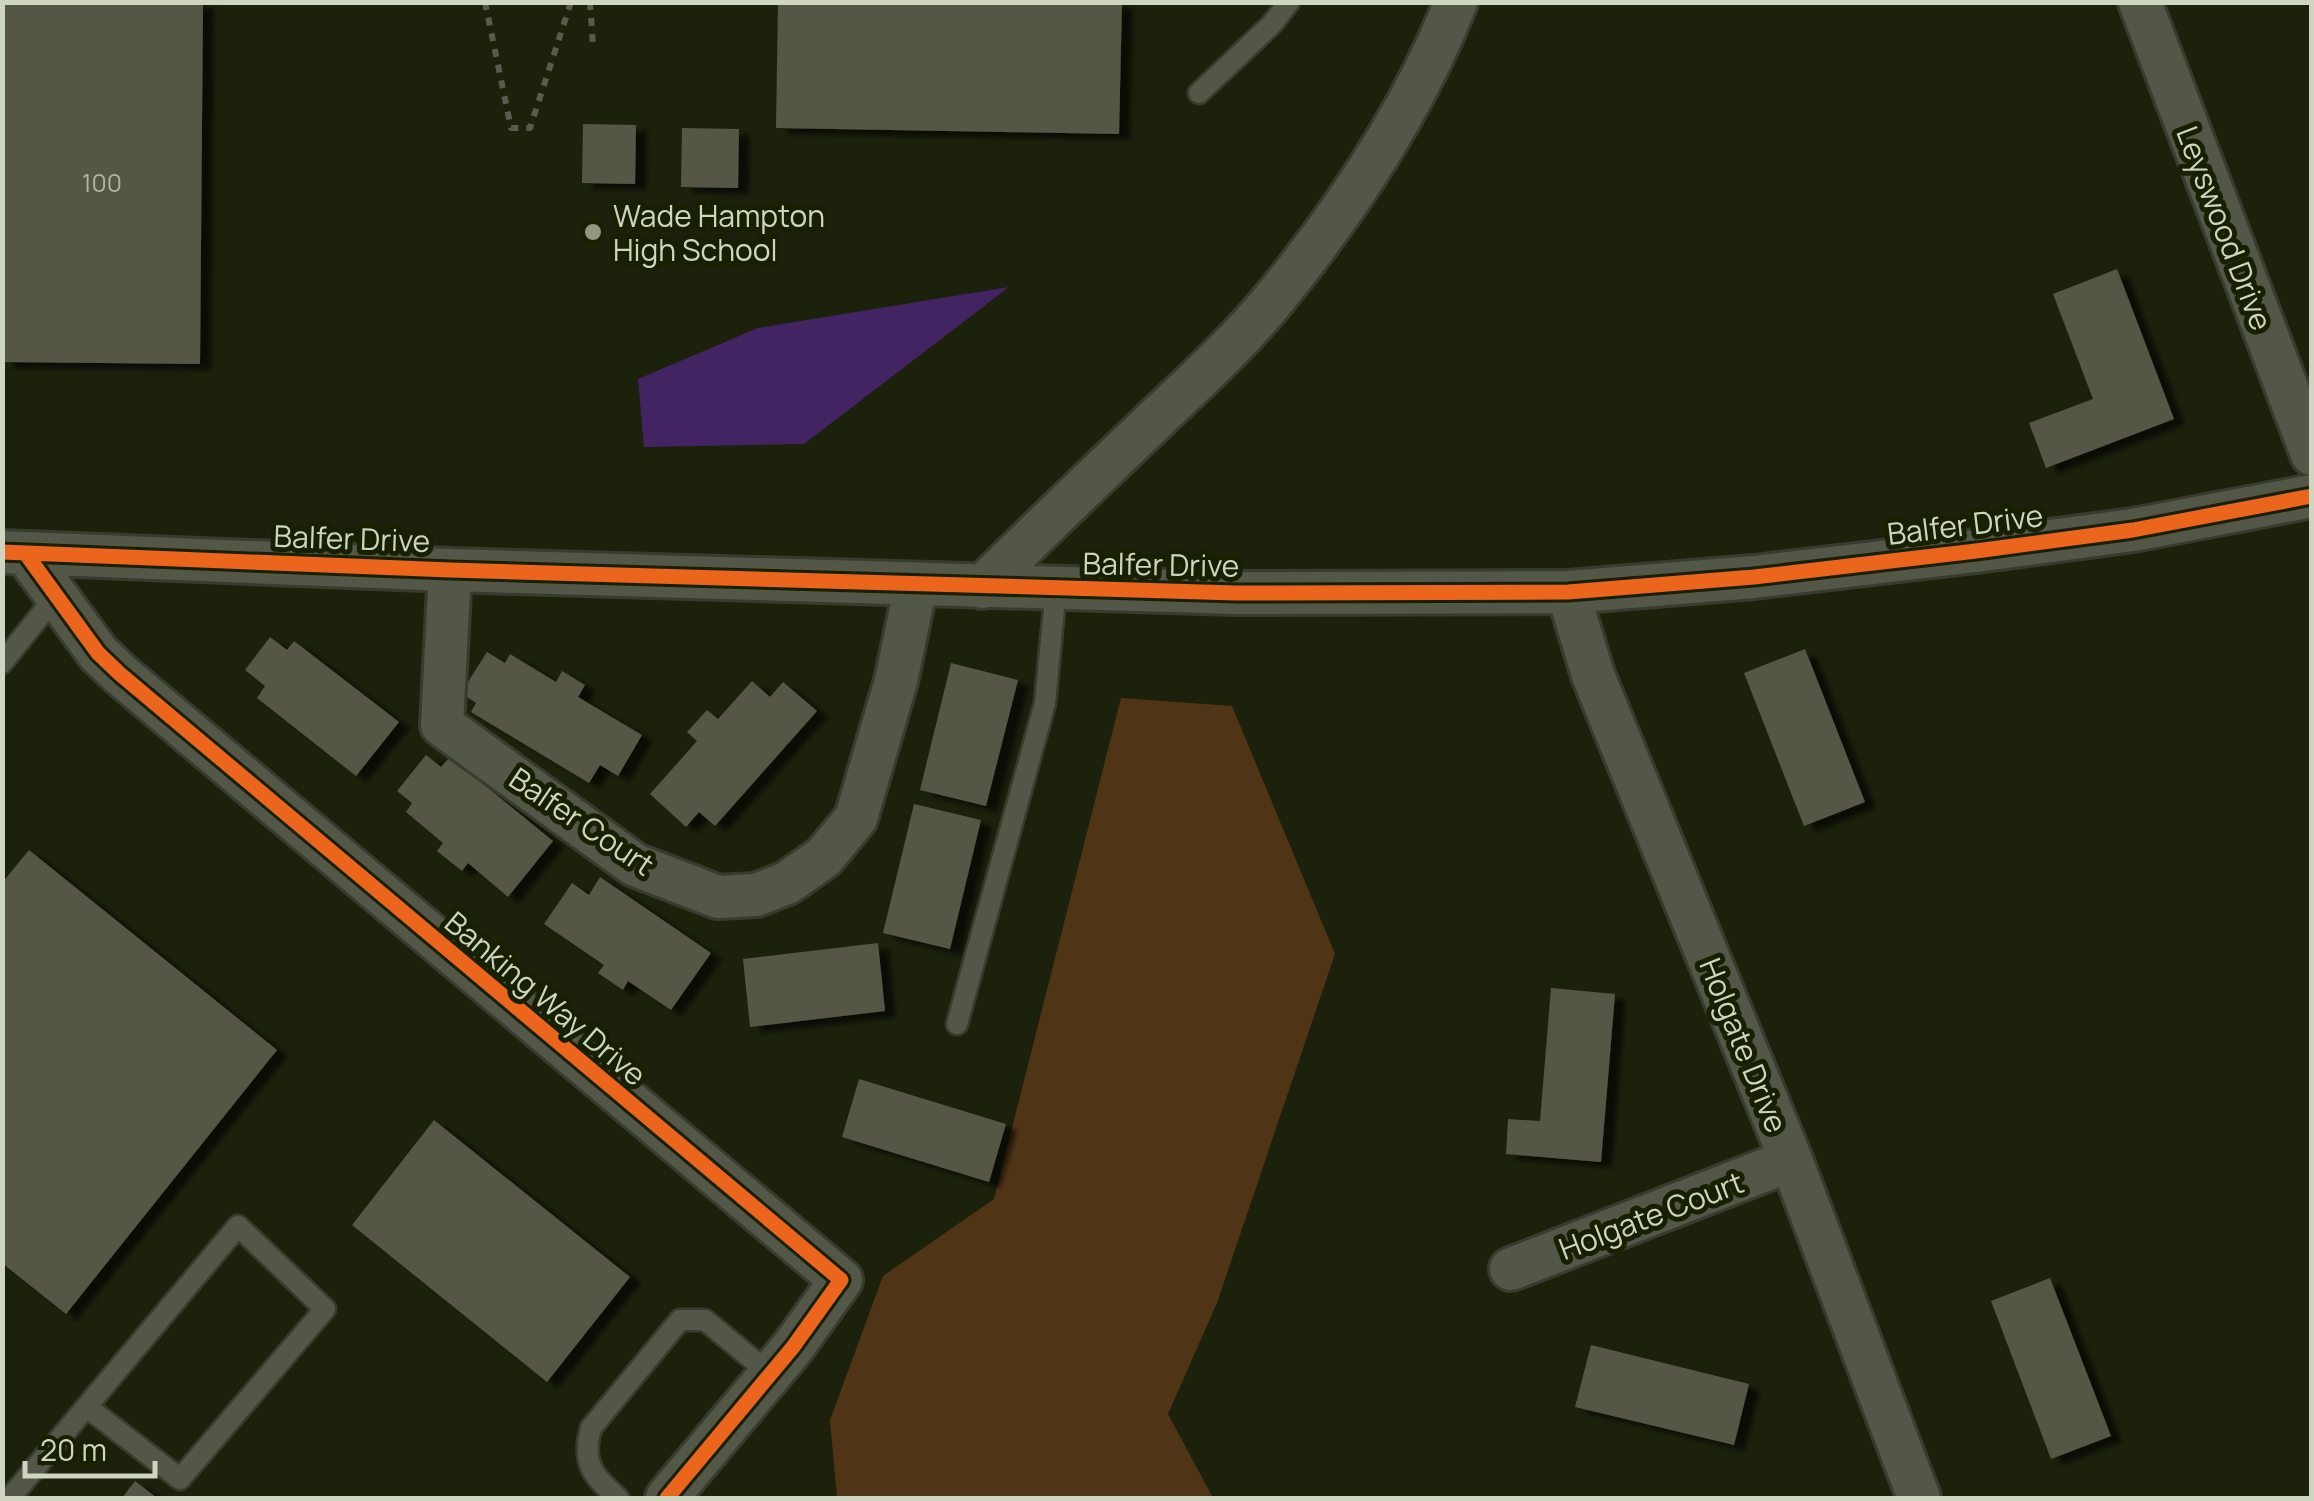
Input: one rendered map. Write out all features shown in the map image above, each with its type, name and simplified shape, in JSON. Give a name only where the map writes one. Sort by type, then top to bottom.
[{"type":"street","points":[[982,586],[1229,348],[1274,299],[1347,200],[1401,114],[1456,2]]},
{"type":"street","name":"Leyswood Drive","points":[[2140,2],[2312,454]]},
{"type":"street","name":"Balfer Drive","points":[[14,553],[1056,588],[1324,594],[1568,592],[1754,577],[1976,552],[2133,530],[2312,496]]},
{"type":"street","name":"Banking Way Drive","points":[[14,553],[56,596],[98,653],[120,674],[841,1280],[770,1374],[666,1498]]},
{"type":"street","name":"Balfer Court","points":[[450,570],[442,725],[636,865],[718,898],[756,895],[787,882],[824,857],[856,818],[896,682],[916,584]]},
{"type":"street","name":"Holgate Drive","points":[[1568,592],[1593,675],[1792,1160],[1920,1498]]},
{"type":"street","name":"Holgate Court","points":[[1511,1269],[1792,1160]]},
{"type":"lane","points":[[1199,92],[1272,24],[1289,2]]},
{"type":"lane","points":[[957,1024],[1045,703],[1056,588]]},
{"type":"lane","points":[[2,663],[56,596]]},
{"type":"lane","points":[[10,1498],[87,1406],[238,1226],[325,1309],[180,1479],[87,1406]]},
{"type":"lane","points":[[618,1498],[594,1477],[586,1447],[590,1428],[680,1320],[705,1320],[770,1374]]},
{"type":"path","points":[[485,2],[511,128],[530,128],[570,2]]},
{"type":"path","points":[[590,2],[593,46]]},
{"type":"shaded area","points":[[1009,287],[804,444],[644,447],[638,379],[758,328]]},
{"type":"shaded area","points":[[1121,698],[1232,706],[1335,954],[1217,1303],[1168,1414],[1213,1498],[837,1498],[830,1420],[883,1276],[994,1199]]},
{"type":"building","points":[[2,2],[203,2],[200,364],[2,362]]},
{"type":"building","points":[[778,2],[1122,2],[1119,134],[776,128]]},
{"type":"building","points":[[583,124],[636,125],[635,184],[582,183]]},
{"type":"building","points":[[682,128],[739,129],[738,188],[681,187]]},
{"type":"building","points":[[2117,269],[2174,419],[2046,468],[2029,423],[2093,399],[2053,294]]},
{"type":"building","points":[[270,637],[287,650],[294,641],[399,722],[356,776],[257,698],[265,686],[245,670]]},
{"type":"building","points":[[1805,649],[1865,802],[1804,826],[1744,673]]},
{"type":"building","points":[[487,652],[505,663],[510,654],[556,682],[562,671],[585,685],[578,697],[642,735],[618,776],[600,765],[589,783],[471,712],[476,703],[461,693]]},
{"type":"building","points":[[951,663],[1018,680],[986,806],[920,790]]},
{"type":"building","points":[[752,681],[770,697],[783,682],[817,711],[715,826],[699,812],[686,827],[650,794],[697,741],[687,732],[707,710],[718,719]]},
{"type":"building","points":[[426,755],[441,767],[450,757],[553,841],[508,897],[468,863],[462,871],[437,851],[443,843],[406,812],[412,803],[397,791]]},
{"type":"building","points":[[914,804],[981,820],[950,949],[883,933]]},
{"type":"building","points":[[29,850],[277,1050],[66,1314],[2,1263],[2,883]]},
{"type":"building","points":[[600,877],[711,953],[671,1010],[628,981],[623,990],[598,973],[604,965],[544,924],[572,883],[589,895]]},
{"type":"building","points":[[878,943],[885,1011],[750,1027],[743,959]]},
{"type":"building","points":[[1551,988],[1615,994],[1601,1162],[1506,1154],[1508,1119],[1540,1121]]},
{"type":"building","points":[[859,1079],[1006,1124],[989,1182],[842,1137]]},
{"type":"building","points":[[434,1120],[630,1277],[547,1382],[352,1225]]},
{"type":"building","points":[[2050,1278],[2111,1436],[2051,1459],[1991,1301]]},
{"type":"building","points":[[1591,1345],[1749,1384],[1734,1445],[1575,1407]]},
{"type":"building","points":[[135,1481],[157,1498],[122,1498]]},
{"type":"cycle path","points":[[2,552],[450,570],[1236,593],[1568,592],[1754,577],[1976,551],[2133,530],[2312,496]]},
{"type":"cycle path","points":[[26,554],[98,653],[120,674],[841,1280],[793,1347],[667,1498]]},
{"type":"place","name":"Wade Hampton High School","points":[[593,232]]}]
